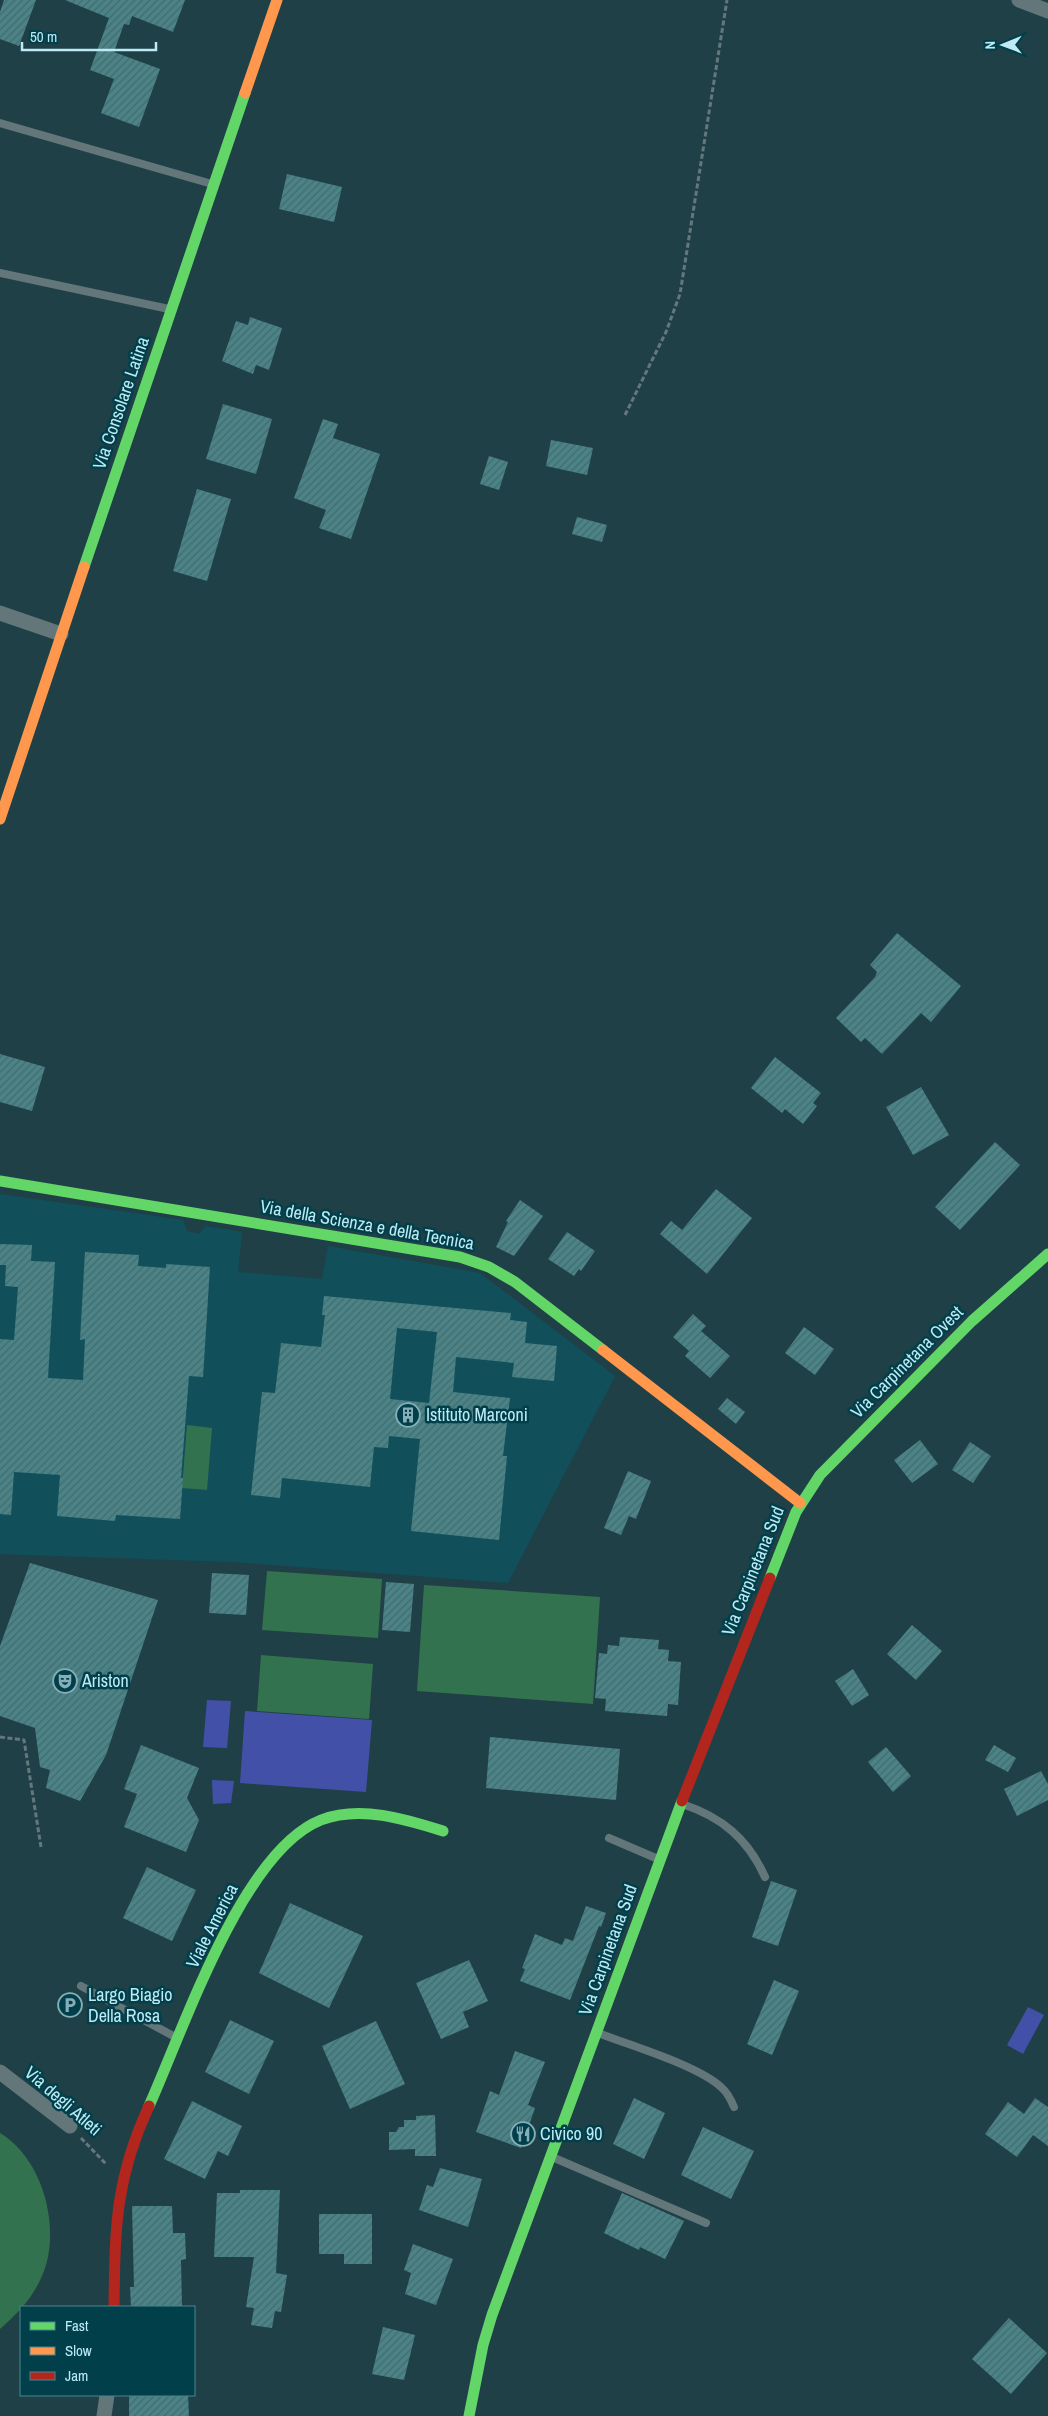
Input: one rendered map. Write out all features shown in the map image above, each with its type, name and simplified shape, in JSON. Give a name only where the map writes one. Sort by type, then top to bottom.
[{"type":"street","name":"Via Consolare Latina","points":[[0,819],[61,634],[278,0]]},
{"type":"street","points":[[1019,0],[1048,11]]},
{"type":"street","points":[[0,613],[61,634]]},
{"type":"street","name":"Via della Scienza e della Tecnica","points":[[0,1181],[460,1257],[496,1270],[800,1503]]},
{"type":"street","name":"Via Carpinetana Ovest","points":[[800,1503],[820,1475],[972,1320],[1048,1254]]},
{"type":"street","name":"Via Carpinetana Sud","points":[[469,2416],[489,2323],[680,1803],[800,1503]]},
{"type":"street","name":"Viale America","points":[[114,2306],[116,2222],[121,2181],[128,2155],[241,1906],[266,1866],[292,1837],[307,1826],[325,1819],[348,1815],[390,1818],[443,1831]]},
{"type":"street","name":"Via degli Atleti","points":[[0,2072],[70,2126]]},
{"type":"street","points":[[104,2416],[107,2396]]},
{"type":"lane","points":[[0,123],[214,185]]},
{"type":"lane","points":[[0,273],[172,310]]},
{"type":"lane","points":[[680,1803],[714,1817],[738,1834],[754,1854],[765,1876]]},
{"type":"lane","points":[[609,1838],[660,1860]]},
{"type":"lane","points":[[81,1986],[179,2039]]},
{"type":"lane","points":[[596,2032],[681,2064],[713,2081],[722,2088],[734,2107]]},
{"type":"lane","points":[[550,2156],[706,2223]]},
{"type":"path","points":[[625,415],[666,332],[680,294],[728,0]]},
{"type":"path","points":[[0,1737],[24,1740],[41,1847]]},
{"type":"path","name":"Via degli Atleti","points":[[70,2126],[121,2181]]},
{"type":"shaded area","points":[[0,1194],[183,1220],[187,1231],[199,1234],[206,1226],[242,1232],[238,1272],[322,1279],[328,1246],[480,1273],[615,1376],[508,1583],[233,1562],[0,1554]]},
{"type":"green space","points":[[187,1425],[212,1428],[207,1490],[182,1488]]},
{"type":"green space","points":[[267,1571],[382,1579],[378,1638],[262,1630]]},
{"type":"green space","points":[[424,1585],[600,1597],[593,1704],[417,1691]]},
{"type":"green space","points":[[261,1655],[373,1664],[369,1719],[257,1711]]},
{"type":"green space","points":[[0,2133],[15,2145],[28,2160],[38,2178],[45,2197],[50,2238],[48,2258],[34,2292],[0,2329]]},
{"type":"water","points":[[207,1700],[231,1701],[227,1748],[203,1747]]},
{"type":"water","points":[[245,1711],[372,1720],[366,1792],[240,1783]]},
{"type":"water","points":[[212,1780],[234,1781],[231,1803],[213,1804]]},
{"type":"water","points":[[1028,2007],[1044,2015],[1023,2054],[1007,2045]]},
{"type":"building","points":[[4,0],[36,0],[19,46],[0,39],[0,12]]},
{"type":"building","points":[[65,0],[185,0],[173,32],[132,16],[129,25],[124,24],[114,52],[160,69],[139,127],[101,113],[114,79],[90,70],[109,18]]},
{"type":"building","points":[[287,174],[342,187],[334,222],[279,209]]},
{"type":"building","points":[[250,317],[282,328],[269,370],[256,365],[253,374],[222,361],[236,321],[248,325]]},
{"type":"building","points":[[223,404],[272,419],[256,474],[206,459]]},
{"type":"building","points":[[323,419],[338,424],[333,438],[380,454],[351,539],[319,528],[326,510],[294,498]]},
{"type":"building","points":[[551,440],[593,448],[587,475],[546,466]]},
{"type":"building","points":[[489,456],[508,462],[499,490],[480,484]]},
{"type":"building","points":[[197,489],[231,499],[207,581],[173,571]]},
{"type":"building","points":[[577,517],[607,525],[602,542],[572,534]]},
{"type":"building","points":[[897,933],[961,986],[931,1022],[921,1013],[882,1054],[865,1038],[861,1042],[836,1018],[875,977],[877,972],[870,965]]},
{"type":"building","points":[[0,1054],[45,1067],[32,1111],[0,1102]]},
{"type":"building","points":[[775,1057],[821,1093],[813,1103],[817,1106],[803,1124],[785,1109],[782,1113],[751,1088]]},
{"type":"building","points":[[921,1087],[949,1135],[913,1155],[886,1107]]},
{"type":"building","points":[[995,1142],[1020,1165],[960,1230],[935,1207]]},
{"type":"building","points":[[716,1189],[752,1218],[707,1274],[660,1234],[671,1221],[682,1230]]},
{"type":"building","points":[[520,1200],[543,1216],[514,1256],[496,1247],[508,1222],[506,1221]]},
{"type":"building","points":[[567,1232],[595,1251],[581,1271],[579,1269],[574,1276],[548,1259]]},
{"type":"building","points":[[0,1244],[32,1245],[31,1261],[55,1262],[48,1378],[83,1380],[85,1339],[80,1340],[85,1252],[139,1255],[138,1266],[166,1268],[166,1264],[210,1267],[203,1377],[189,1376],[181,1478],[183,1478],[180,1519],[116,1515],[115,1521],[57,1516],[60,1475],[14,1472],[11,1515],[0,1514],[0,1339],[14,1340],[18,1287],[5,1286],[6,1265],[0,1265]]},
{"type":"building","name":"Istituto Marconi","points":[[324,1296],[511,1313],[510,1320],[527,1322],[525,1343],[557,1346],[554,1381],[512,1377],[514,1363],[456,1357],[453,1392],[510,1398],[503,1456],[507,1456],[499,1540],[411,1531],[420,1439],[389,1436],[388,1448],[374,1447],[370,1487],[282,1478],[280,1498],[251,1495],[262,1392],[275,1393],[281,1343],[321,1347],[325,1315],[322,1315]],"holes":[[[397,1328],[437,1332],[429,1403],[390,1399]]]},
{"type":"building","points":[[693,1314],[706,1326],[701,1331],[730,1356],[710,1378],[685,1356],[689,1351],[673,1337]]},
{"type":"building","points":[[804,1327],[834,1349],[815,1375],[785,1353]]},
{"type":"building","points":[[727,1398],[745,1412],[736,1424],[718,1409]]},
{"type":"building","points":[[920,1440],[938,1464],[912,1483],[894,1460]]},
{"type":"building","points":[[970,1442],[991,1456],[973,1483],[952,1470]]},
{"type":"building","points":[[628,1471],[651,1481],[636,1519],[629,1516],[621,1535],[604,1528]]},
{"type":"building","name":"Ariston","points":[[30,1563],[158,1600],[106,1755],[80,1801],[46,1788],[50,1770],[40,1767],[35,1728],[0,1716],[0,1646]]},
{"type":"building","points":[[212,1573],[249,1575],[246,1615],[209,1613]]},
{"type":"building","points":[[386,1582],[414,1584],[410,1632],[382,1630]]},
{"type":"building","points":[[912,1625],[942,1651],[916,1680],[887,1654]]},
{"type":"building","points":[[620,1637],[659,1640],[658,1649],[669,1650],[668,1661],[681,1662],[678,1705],[668,1704],[667,1716],[605,1711],[606,1699],[595,1698],[599,1653],[607,1654],[608,1645],[619,1646]]},
{"type":"building","points":[[853,1669],[869,1695],[852,1706],[835,1681]]},
{"type":"building","points":[[490,1737],[620,1749],[616,1800],[486,1788]]},
{"type":"building","points":[[141,1745],[199,1768],[187,1798],[199,1820],[186,1852],[124,1827],[137,1794],[124,1789]]},
{"type":"building","points":[[994,1745],[1016,1758],[1008,1772],[985,1760]]},
{"type":"building","points":[[886,1747],[911,1776],[893,1792],[868,1762]]},
{"type":"building","points":[[1041,1771],[1048,1784],[1048,1800],[1017,1816],[1004,1789]]},
{"type":"building","points":[[147,1867],[196,1890],[172,1941],[123,1918]]},
{"type":"building","points":[[771,1881],[797,1890],[778,1946],[752,1937]]},
{"type":"building","points":[[290,1903],[363,1936],[329,2008],[259,1973]]},
{"type":"building","points":[[586,1906],[606,1913],[570,2000],[520,1981],[525,1969],[522,1968],[535,1934],[562,1945],[565,1938],[573,1941]]},
{"type":"building","points":[[469,1960],[488,2001],[463,2012],[469,2027],[441,2039],[416,1983]]},
{"type":"building","points":[[774,1980],[799,1991],[772,2055],[747,2044]]},
{"type":"building","points":[[230,2020],[274,2041],[249,2094],[205,2072]]},
{"type":"building","points":[[376,2021],[405,2084],[350,2109],[322,2046]]},
{"type":"building","points":[[515,2051],[545,2062],[528,2105],[535,2108],[521,2148],[476,2132],[490,2091],[499,2095]]},
{"type":"building","points":[[634,2098],[665,2113],[644,2159],[613,2144]]},
{"type":"building","points":[[1035,2098],[1048,2107],[1048,2146],[1033,2135],[1017,2157],[985,2134],[1008,2102],[1024,2114]]},
{"type":"building","points":[[192,2101],[242,2126],[228,2156],[218,2151],[205,2179],[164,2159]]},
{"type":"building","points":[[435,2115],[436,2156],[415,2156],[415,2149],[389,2150],[389,2132],[396,2132],[399,2127],[404,2127],[404,2120],[416,2120],[416,2116]]},
{"type":"building","points":[[703,2127],[754,2151],[731,2199],[681,2175]]},
{"type":"building","points":[[440,2168],[482,2179],[468,2227],[419,2210],[427,2185],[433,2187]]},
{"type":"building","points":[[240,2190],[280,2190],[276,2273],[287,2275],[281,2312],[275,2311],[272,2328],[251,2325],[254,2308],[246,2307],[254,2257],[214,2257],[217,2193],[240,2193]]},
{"type":"building","points":[[622,2193],[684,2221],[665,2259],[640,2247],[639,2250],[604,2233]]},
{"type":"building","points":[[132,2206],[172,2206],[173,2233],[185,2233],[186,2259],[181,2260],[182,2306],[131,2306],[130,2287],[134,2287]]},
{"type":"building","points":[[319,2214],[372,2214],[372,2264],[344,2264],[344,2254],[319,2254]]},
{"type":"building","points":[[413,2244],[453,2259],[436,2305],[405,2294],[411,2273],[404,2270]]},
{"type":"building","points":[[1009,2318],[1047,2353],[1011,2394],[972,2359]]},
{"type":"building","points":[[383,2327],[415,2335],[404,2380],[372,2374]]},
{"type":"building","points":[[129,2396],[188,2396],[189,2416],[129,2416]]},
{"type":"traffic: fast","points":[[84,567],[245,93]]},
{"type":"traffic: fast","points":[[0,1181],[460,1257],[489,1267],[515,1282],[603,1350]]},
{"type":"traffic: fast","points":[[770,1578],[796,1512],[820,1475],[972,1321],[1048,1254]]},
{"type":"traffic: fast","points":[[469,2416],[483,2345],[492,2315],[682,1801]]},
{"type":"traffic: fast","points":[[149,2106],[218,1946],[241,1904],[266,1867],[292,1838],[321,1820],[351,1814],[382,1815],[443,1831]]},
{"type":"traffic: slow","points":[[245,93],[277,0]]},
{"type":"traffic: slow","points":[[0,819],[84,567]]},
{"type":"traffic: slow","points":[[603,1350],[800,1503]]},
{"type":"traffic: jam","points":[[682,1801],[770,1578]]},
{"type":"traffic: jam","points":[[114,2306],[115,2253],[123,2181],[129,2157],[149,2106]]},
{"type":"place","name":"Istituto Marconi","points":[[408,1415]]},
{"type":"place","name":"Ariston","points":[[65,1681]]},
{"type":"place","name":"Largo Biagio Della Rosa","points":[[70,2005]]},
{"type":"place","name":"Civico 90","points":[[523,2134]]}]
